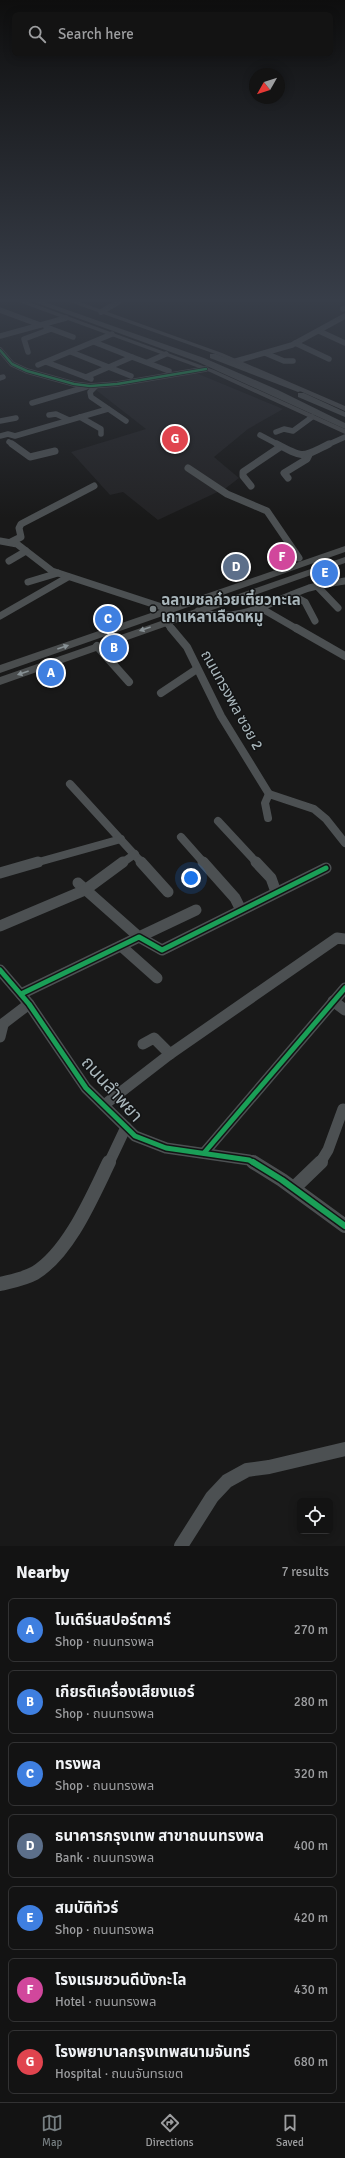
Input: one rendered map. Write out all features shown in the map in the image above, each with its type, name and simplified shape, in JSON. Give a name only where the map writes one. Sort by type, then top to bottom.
[{"type":"highway","points":[[231,373],[275,392],[345,426]]},
{"type":"highway","points":[[249,373],[345,415]]},
{"type":"highway","points":[[256,373],[301,390]]},
{"type":"highway","points":[[0,669],[345,549]]},
{"type":"highway","points":[[0,681],[345,560]]},
{"type":"highway","points":[[292,568],[301,575]]},
{"type":"main road","points":[[215,373],[345,432]]},
{"type":"main road","points":[[263,373],[345,409]]},
{"type":"street","points":[[31,373],[74,384],[90,386]]},
{"type":"street","points":[[76,373],[86,377],[97,384]]},
{"type":"street","points":[[86,377],[96,373]]},
{"type":"street","points":[[123,373],[131,376]]},
{"type":"street","points":[[32,403],[97,384],[176,373]]},
{"type":"street","points":[[97,384],[90,394],[126,420]]},
{"type":"street","points":[[0,436],[8,434],[15,436],[108,408]]},
{"type":"street","points":[[49,415],[56,414],[69,420]]},
{"type":"street","points":[[80,417],[101,429],[101,434]]},
{"type":"street","points":[[276,432],[284,429],[293,431],[312,417]]},
{"type":"street","points":[[0,421],[16,418]]},
{"type":"street","points":[[0,442],[8,442],[48,432]]},
{"type":"street","points":[[260,435],[296,456],[309,454],[345,437]]},
{"type":"street","points":[[8,442],[30,457],[55,451]]},
{"type":"street","points":[[252,486],[243,476],[243,472],[280,447]]},
{"type":"street","points":[[288,478],[284,473],[306,459],[309,454]]},
{"type":"street","points":[[188,468],[227,494],[268,511],[299,558]]},
{"type":"street","points":[[11,542],[21,537],[18,528],[21,524],[94,486]]},
{"type":"street","points":[[0,541],[11,542],[26,551],[47,568],[58,573],[171,610]]},
{"type":"street","points":[[9,561],[26,551]]},
{"type":"street","points":[[28,582],[58,573]]},
{"type":"street","points":[[0,616],[68,577]]},
{"type":"street","points":[[198,611],[221,618],[246,613],[292,594],[317,586],[345,581]]},
{"type":"street","points":[[317,586],[338,608]]},
{"type":"street","points":[[292,594],[305,602],[315,621]]},
{"type":"street","points":[[259,607],[345,656]]},
{"type":"street","name":"ถนนทรงพล ซอย 2","points":[[166,622],[187,647],[221,716],[269,794]]},
{"type":"street","points":[[97,646],[129,682]]},
{"type":"street","points":[[161,693],[197,669]]},
{"type":"street","points":[[70,784],[168,892]]},
{"type":"street","points":[[268,818],[265,803],[269,794],[314,808],[326,819],[345,843]]},
{"type":"street","points":[[218,821],[271,878],[276,892]]},
{"type":"street","points":[[181,837],[235,898],[241,910]]},
{"type":"street","points":[[0,873],[121,839]]},
{"type":"street","points":[[0,926],[81,887],[135,854]]},
{"type":"street","points":[[81,887],[139,937],[162,950],[326,868]]},
{"type":"street","points":[[21,994],[196,910]]},
{"type":"street","points":[[104,1105],[170,1054],[337,938],[345,939]]},
{"type":"street","points":[[121,946],[157,978]]},
{"type":"street","name":"ถนนลำพยา","points":[[0,970],[29,1004],[86,1088],[135,1136],[166,1148],[249,1160],[266,1169],[294,1188],[345,1226]]},
{"type":"street","points":[[204,1153],[345,988]]},
{"type":"street","points":[[333,1001],[345,1010]]},
{"type":"street","points":[[0,1037],[2,1026],[29,1004]]},
{"type":"street","points":[[143,1044],[154,1038],[170,1054]]},
{"type":"street","points":[[294,1188],[321,1162],[328,1150],[343,1109]]},
{"type":"street","points":[[0,1284],[26,1277],[40,1270],[66,1241],[126,1126]]},
{"type":"street","points":[[181,1546],[212,1497],[227,1481],[247,1470],[269,1467],[345,1449]]},
{"type":"shaded area","points":[[196,373],[283,409],[248,429],[214,457],[239,478],[226,488],[158,520],[123,492],[110,495],[71,452],[146,429],[96,390],[98,388]]},
{"type":"cycle path","points":[[35,373],[74,384],[90,386],[117,384],[181,373]]},
{"type":"cycle path","points":[[21,994],[139,937],[162,950],[326,868]]},
{"type":"cycle path","points":[[0,970],[29,1004],[86,1088],[135,1136],[166,1148],[249,1160],[282,1180],[345,1226]]},
{"type":"cycle path","points":[[204,1153],[345,988]]},
{"type":"place","name":"โรงพยาบาลกรุงเทพสนามจันทร์","points":[[175,439]]},
{"type":"place","name":"โรงแรมชวนดีบังกะโล","points":[[282,557]]},
{"type":"place","name":"ธนาคารกรุงเทพ สาขาถนนทรงพล","points":[[236,567]]},
{"type":"place","name":"สมบัติทัวร์","points":[[325,573]]},
{"type":"place","name":"ฉลามชลก๋วยเตี๋ยวทะเล เกาเหลาเลือดหมู","points":[[153,609]]},
{"type":"place","name":"ทรงพล","points":[[108,619]]},
{"type":"place","name":"เกียรติเครื่องเสียงแอร์","points":[[114,648]]},
{"type":"place","name":"โมเดิร์นสปอร์ตคาร์","points":[[51,673]]}]
